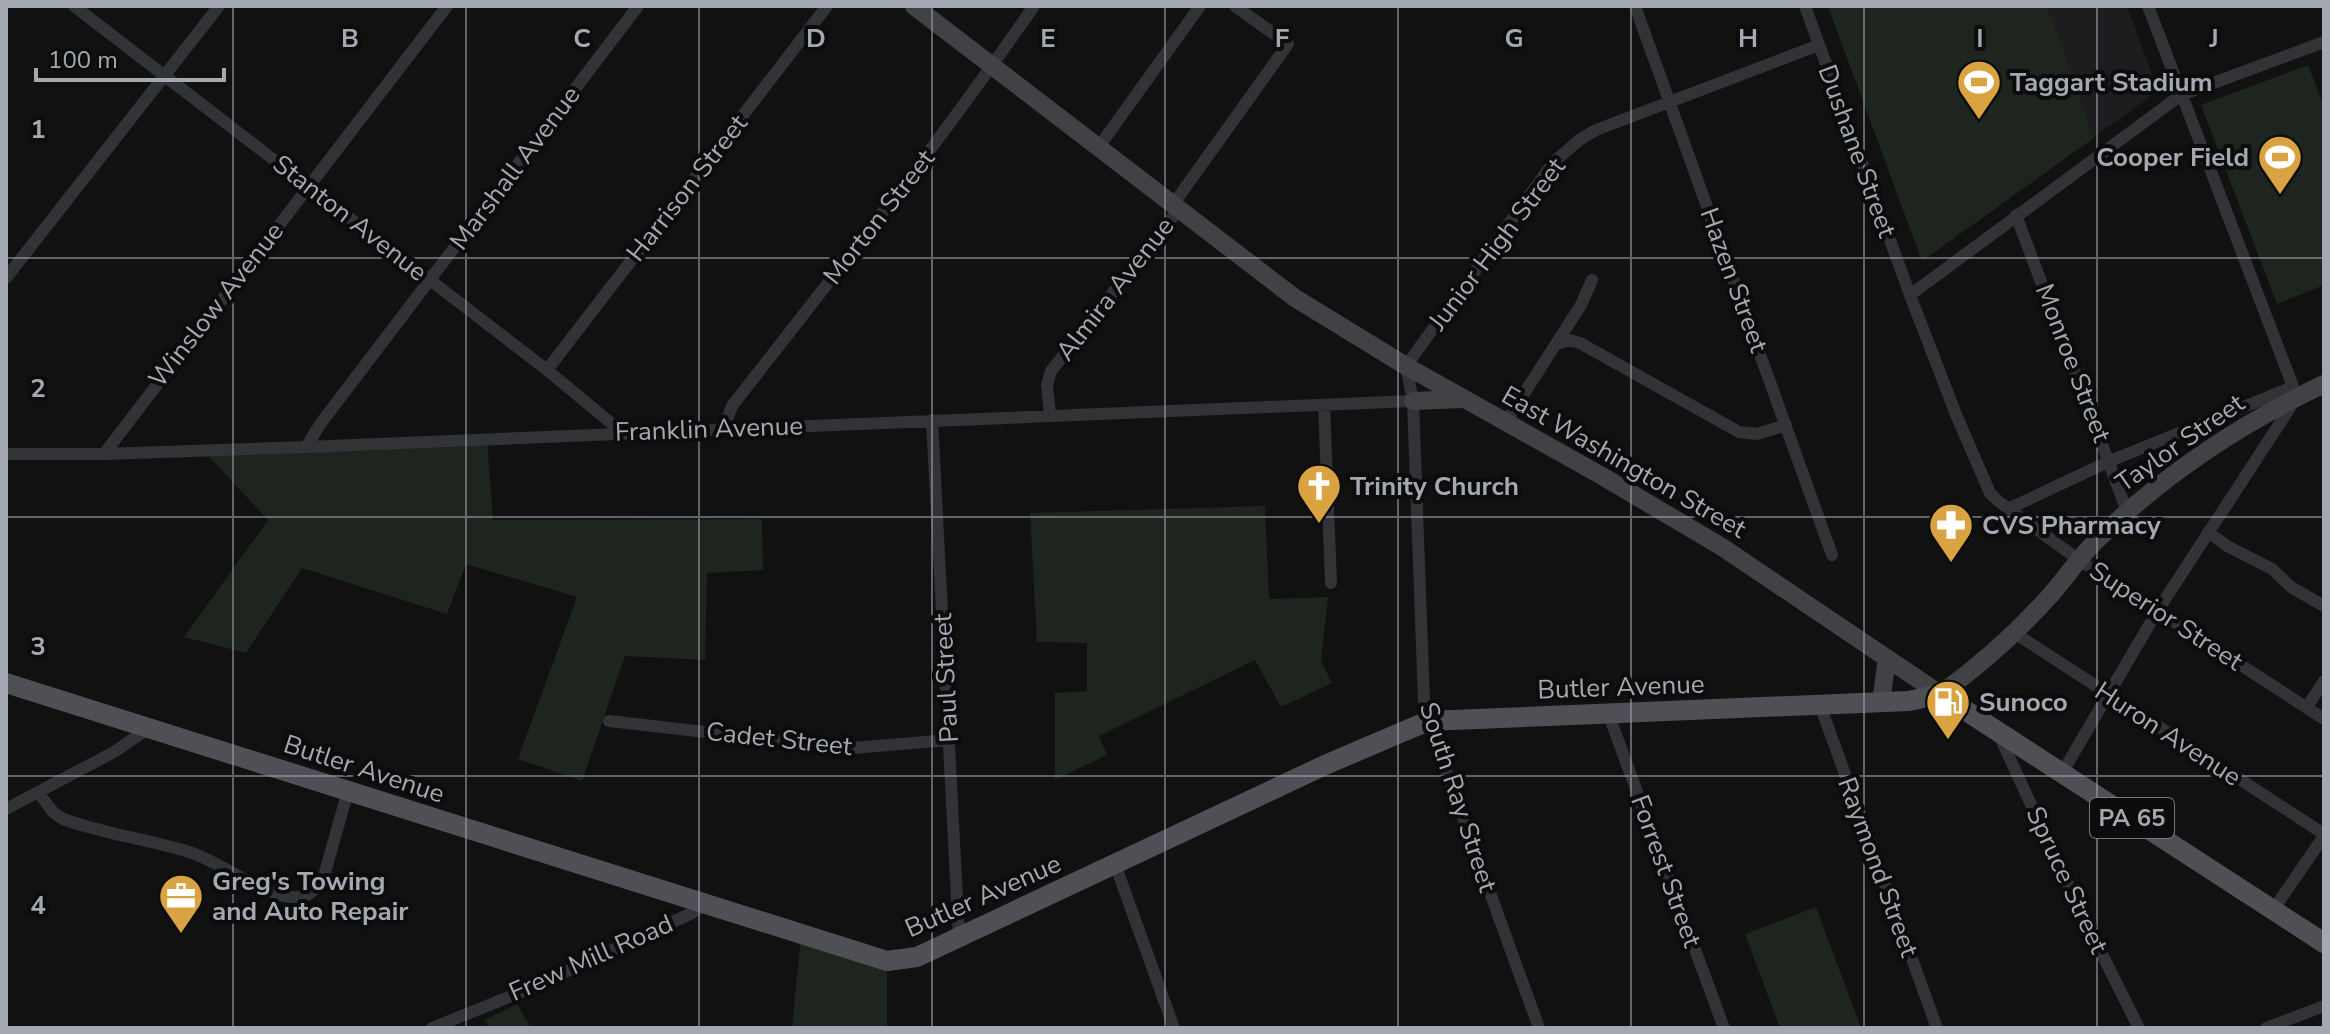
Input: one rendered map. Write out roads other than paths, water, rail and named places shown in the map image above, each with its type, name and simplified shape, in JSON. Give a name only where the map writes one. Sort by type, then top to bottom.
[{"type":"main road","name":"East Washington Street","points":[[914,6],[1295,298],[1406,366],[1722,547],[1940,694],[2324,943]]},
{"type":"main road","name":"Taylor Street","points":[[1940,694],[1967,675],[2046,600],[2079,560],[2127,511],[2204,452],[2295,392],[2324,384]]},
{"type":"main road","points":[[1413,401],[1463,399]]},
{"type":"main road","points":[[1881,702],[1887,658]]},
{"type":"main road","name":"Butler Avenue","points":[[6,683],[887,961],[917,957],[1325,765],[1428,721],[1909,701],[1940,694]]},
{"type":"street","name":"Stanton Avenue","points":[[74,6],[547,370],[623,433]]},
{"type":"street","points":[[6,278],[219,6]]},
{"type":"street","name":"Winslow Avenue","points":[[104,454],[447,6]]},
{"type":"street","name":"Marshall Avenue","points":[[306,447],[321,423],[638,6]]},
{"type":"street","name":"Harrison Street","points":[[547,370],[827,6]]},
{"type":"street","name":"Morton Street","points":[[724,428],[732,406],[993,67],[1034,6]]},
{"type":"street","points":[[1098,148],[1200,6]]},
{"type":"street","name":"Almira Avenue","points":[[1050,415],[1047,385],[1051,371],[1175,208],[1288,44],[1235,6]]},
{"type":"street","name":"Hazen Street","points":[[1635,6],[1832,555]]},
{"type":"street","name":"Dushane Street","points":[[1805,6],[1910,295]]},
{"type":"street","points":[[2062,773],[2158,610],[2295,392],[2148,6]]},
{"type":"street","points":[[1910,295],[2181,95],[2324,42]]},
{"type":"street","name":"Junior High Street","points":[[1406,366],[1561,156],[1579,140],[1596,130],[1819,45]]},
{"type":"street","name":"Monroe Street","points":[[2016,215],[2127,511]]},
{"type":"street","points":[[1505,423],[1581,305],[1592,280]]},
{"type":"street","name":"Superior Street","points":[[1910,295],[1984,483],[1998,501],[2079,560],[2324,719]]},
{"type":"street","points":[[1557,344],[1563,340],[1575,340],[1739,432],[1757,434],[1786,425]]},
{"type":"street","name":"South Ray Street","points":[[1406,366],[1413,401],[1419,610],[1428,721],[1539,1028]]},
{"type":"street","name":"Taylor Street","points":[[2008,509],[2110,461],[2295,392]]},
{"type":"street","name":"Franklin Avenue","points":[[6,454],[306,447],[1413,401]]},
{"type":"street","points":[[1324,405],[1331,583]]},
{"type":"street","name":"Paul Street","points":[[932,420],[959,937]]},
{"type":"street","points":[[2208,532],[2227,546],[2272,569],[2291,587],[2324,606]]},
{"type":"street","name":"Huron Avenue","points":[[2013,632],[2324,835]]},
{"type":"street","points":[[2307,707],[2324,681]]},
{"type":"street","name":"Raymond Street","points":[[1820,705],[1937,1028]]},
{"type":"street","name":"Forrest Street","points":[[1608,713],[1724,1028]]},
{"type":"street","name":"Cadet Street","points":[[609,721],[844,748],[949,740]]},
{"type":"street","points":[[6,809],[114,752],[149,728]]},
{"type":"street","name":"Spruce Street","points":[[1997,731],[2075,900],[2139,1028]]},
{"type":"street","points":[[38,792],[53,812],[63,819],[189,852],[274,893],[299,897],[310,895],[324,876],[348,791]]},
{"type":"street","points":[[2273,910],[2324,835]]},
{"type":"street","points":[[1115,864],[1174,1028]]},
{"type":"street","name":"Frew Mill Road","points":[[432,1028],[531,988],[705,905]]},
{"type":"street","points":[[2266,1028],[2324,1006]]},
{"type":"place","name":"Taggart Stadium","points":[[1979,121]]},
{"type":"place","name":"Cooper Field","points":[[2280,196]]},
{"type":"place","name":"Trinity Church","points":[[1319,525]]},
{"type":"place","name":"CVS Pharmacy","points":[[1951,564]]},
{"type":"place","name":"Sunoco","points":[[1948,741]]},
{"type":"place","name":"Greg's Towing and Auto Repair","points":[[181,935]]}]
